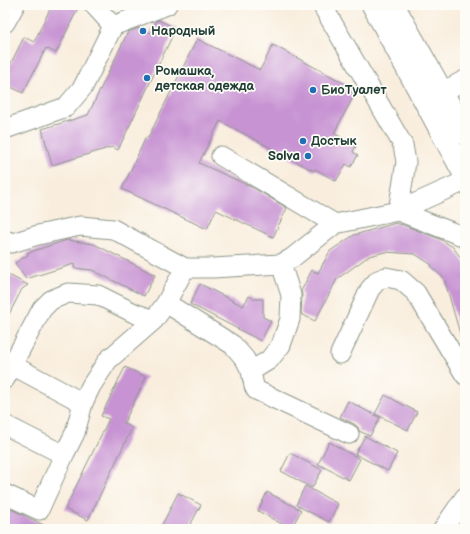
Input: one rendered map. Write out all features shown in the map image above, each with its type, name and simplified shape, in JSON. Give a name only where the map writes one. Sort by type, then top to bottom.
[{"type":"main road","points":[[372,5],[434,97],[465,133]]},
{"type":"main road","points":[[393,5],[434,97],[465,175]]},
{"type":"lane","points":[[5,23],[15,5]]},
{"type":"lane","points":[[94,5],[113,26]]},
{"type":"lane","points":[[5,129],[66,107],[84,87],[113,26],[167,5]]},
{"type":"lane","points":[[322,5],[403,145],[406,162],[398,211]]},
{"type":"lane","points":[[434,97],[465,80]]},
{"type":"lane","points":[[221,156],[335,224]]},
{"type":"lane","points":[[5,240],[12,243],[38,235],[80,226],[113,229],[185,268],[281,264],[292,258],[335,224],[398,211],[465,181]]},
{"type":"lane","points":[[398,211],[465,238]]},
{"type":"lane","points":[[251,371],[269,360],[281,345],[290,319],[291,295],[281,264]]},
{"type":"lane","points":[[5,494],[39,510],[75,433],[82,403],[91,386],[108,360],[154,320],[166,303],[185,268]]},
{"type":"lane","points":[[340,354],[370,289],[378,280],[386,277],[400,280],[416,292],[465,375]]},
{"type":"lane","points":[[82,403],[8,372],[42,309],[51,300],[68,293],[98,295],[134,313],[154,320]]},
{"type":"lane","points":[[166,303],[233,345],[245,359],[251,371],[256,390],[349,434]]},
{"type":"lane","points":[[5,425],[64,454]]},
{"type":"lane","points":[[443,529],[465,497]]},
{"type":"building","points":[[52,5],[71,5],[78,8],[56,53],[46,48],[23,93],[5,84],[5,75],[24,37],[34,42]]},
{"type":"building","points":[[159,20],[176,28],[118,150],[112,147],[52,165],[42,129],[88,115],[128,32],[139,28],[151,33],[156,21]]},
{"type":"building","name":"Достык","points":[[197,39],[260,70],[273,45],[357,90],[334,133],[356,146],[353,152],[358,155],[351,167],[346,164],[336,181],[315,169],[314,171],[220,121],[199,163],[254,188],[287,208],[273,237],[216,210],[207,229],[122,189],[146,137],[148,138]]},
{"type":"building","points":[[396,223],[440,239],[453,247],[465,264],[465,340],[462,341],[444,278],[431,267],[432,265],[415,254],[385,252],[369,256],[337,279],[315,321],[301,314],[301,291],[312,270],[318,273],[330,251],[354,235]]},
{"type":"building","points":[[67,240],[94,244],[155,275],[144,296],[92,270],[74,268],[74,264],[26,279],[15,263],[28,255],[27,253]]},
{"type":"building","points":[[5,273],[28,285],[22,289],[5,322]]},
{"type":"building","points":[[200,284],[243,306],[249,296],[254,299],[263,299],[263,317],[271,321],[261,341],[190,304]]},
{"type":"building","points":[[125,367],[146,377],[124,423],[132,428],[88,520],[65,509],[109,419],[101,416]]},
{"type":"building","points":[[385,395],[417,412],[408,430],[375,414]]},
{"type":"building","points":[[348,401],[380,418],[370,436],[359,431],[358,427],[354,424],[340,417]]},
{"type":"building","points":[[365,436],[397,453],[388,471],[355,454]]},
{"type":"building","points":[[329,442],[360,459],[349,480],[318,464]]},
{"type":"building","points":[[290,453],[322,470],[312,488],[281,471]]},
{"type":"building","points":[[305,486],[338,504],[329,522],[296,505]]},
{"type":"building","points":[[267,492],[301,510],[291,529],[258,511]]},
{"type":"building","points":[[178,493],[201,505],[188,529],[160,529]]},
{"type":"building","points":[[5,506],[29,518],[52,529],[5,529]]},
{"type":"place","name":"Народный","points":[[143,31]]},
{"type":"place","name":"Ромашка, детская одежда","points":[[147,78]]},
{"type":"place","name":"БиоТуалет","points":[[313,90]]},
{"type":"place","name":"Достык","points":[[303,141]]},
{"type":"place","name":"Solva","points":[[308,156]]}]
